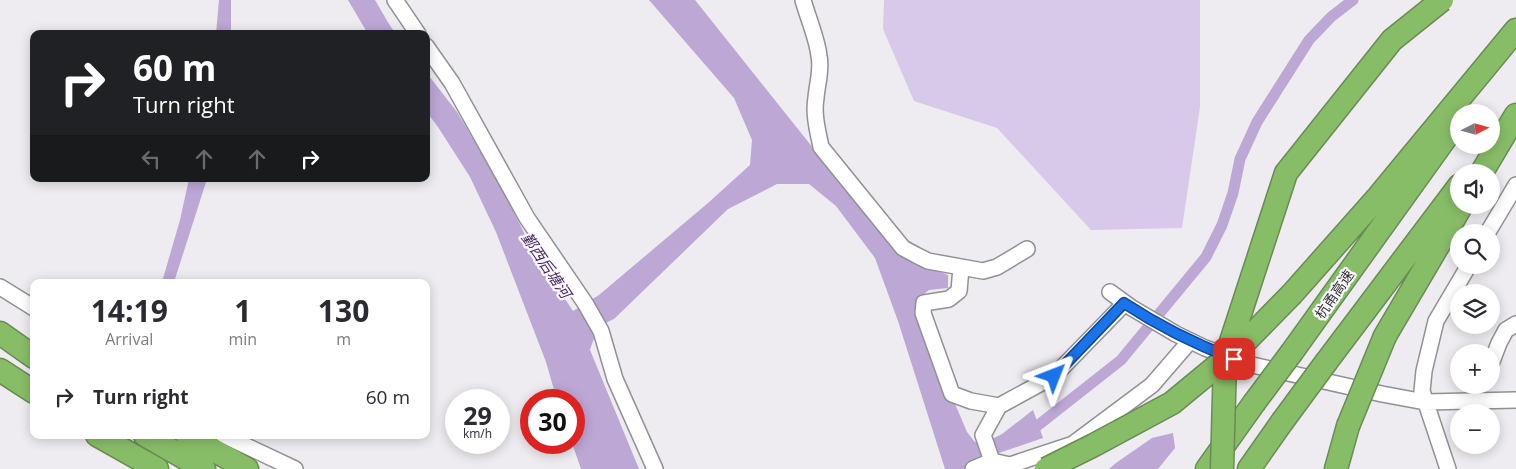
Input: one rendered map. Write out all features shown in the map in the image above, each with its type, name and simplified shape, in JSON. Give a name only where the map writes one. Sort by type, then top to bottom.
[{"type":"highway","points":[[1222,469],[1225,360],[1286,173],[1392,40],[1442,0]]},
{"type":"highway","points":[[1046,469],[1172,403],[1241,346],[1292,294],[1378,197],[1516,30]]},
{"type":"highway","points":[[1469,104],[1516,38]]},
{"type":"highway","points":[[1500,131],[1516,110]]},
{"type":"highway","points":[[1487,164],[1516,115]]},
{"type":"highway","name":"杭甬高速","points":[[1207,469],[1450,132]]},
{"type":"highway","points":[[1249,469],[1327,361],[1450,198]]},
{"type":"highway","points":[[1336,469],[1348,426],[1385,336],[1457,214]]},
{"type":"highway","points":[[5,337],[30,350]]},
{"type":"highway","points":[[5,337],[30,354]]},
{"type":"highway","points":[[0,370],[30,389]]},
{"type":"highway","points":[[102,439],[137,469]]},
{"type":"highway","points":[[104,439],[157,469]]},
{"type":"highway","points":[[152,439],[204,469]]},
{"type":"highway","points":[[194,439],[247,469]]},
{"type":"street","points":[[395,0],[415,30]]},
{"type":"street","points":[[803,0],[820,56],[819,84],[815,98],[820,147],[903,248],[928,261],[983,271],[997,267],[1027,249]]},
{"type":"street","points":[[430,52],[452,83],[527,218],[601,331],[615,379],[655,469]]},
{"type":"street","points":[[1493,224],[1516,185]]},
{"type":"street","points":[[961,268],[959,291],[949,299],[924,303],[923,313],[952,394],[971,401],[999,406]]},
{"type":"street","points":[[1448,469],[1424,396],[1424,371],[1436,321],[1464,274]]},
{"type":"street","points":[[0,287],[30,306]]},
{"type":"street","points":[[1110,292],[1176,334],[1205,348],[1248,364],[1382,394],[1516,400]]},
{"type":"street","points":[[1128,305],[1054,376],[999,406],[983,435],[982,465],[1010,465],[1072,444],[1152,385],[1190,341]]},
{"type":"street","points":[[1499,344],[1506,330],[1516,324]]},
{"type":"street","points":[[232,439],[296,469]]},
{"type":"shaded area","points":[[219,0],[231,0],[231,30],[216,30]]},
{"type":"shaded area","points":[[348,0],[375,0],[393,30],[366,30]]},
{"type":"shaded area","points":[[649,0],[695,0],[837,178],[928,267],[948,275],[948,288],[929,290],[919,298],[953,399],[967,432],[974,441],[980,445],[1002,434],[1033,410],[1043,438],[981,459],[979,469],[945,469],[898,321],[875,258],[836,206],[809,184],[777,184],[728,209],[614,319],[604,324],[598,331],[590,350],[639,469],[581,469],[576,454],[585,454],[585,389],[554,389],[546,362],[496,232],[470,177],[430,116],[430,77],[457,112],[501,186],[534,253],[573,311],[599,295],[750,165],[752,140],[734,98]]},
{"type":"shaded area","points":[[884,0],[1200,0],[1200,107],[1182,228],[1091,230],[997,128],[914,101],[883,29]]},
{"type":"shaded area","points":[[188,182],[206,182],[175,279],[163,279],[180,220]]},
{"type":"shaded area","points":[[1173,433],[1175,448],[1158,469],[1109,469],[1152,438]]},
{"type":"waterway","points":[[1027,434],[1121,360],[1206,257],[1222,225],[1233,193],[1240,159],[1257,122],[1309,40],[1331,17],[1353,0]]},
{"type":"route","points":[[1054,376],[1124,303],[1176,334],[1234,359]]},
{"type":"water label","name":"鄞西后塘河","points":[[547,265]]}]
